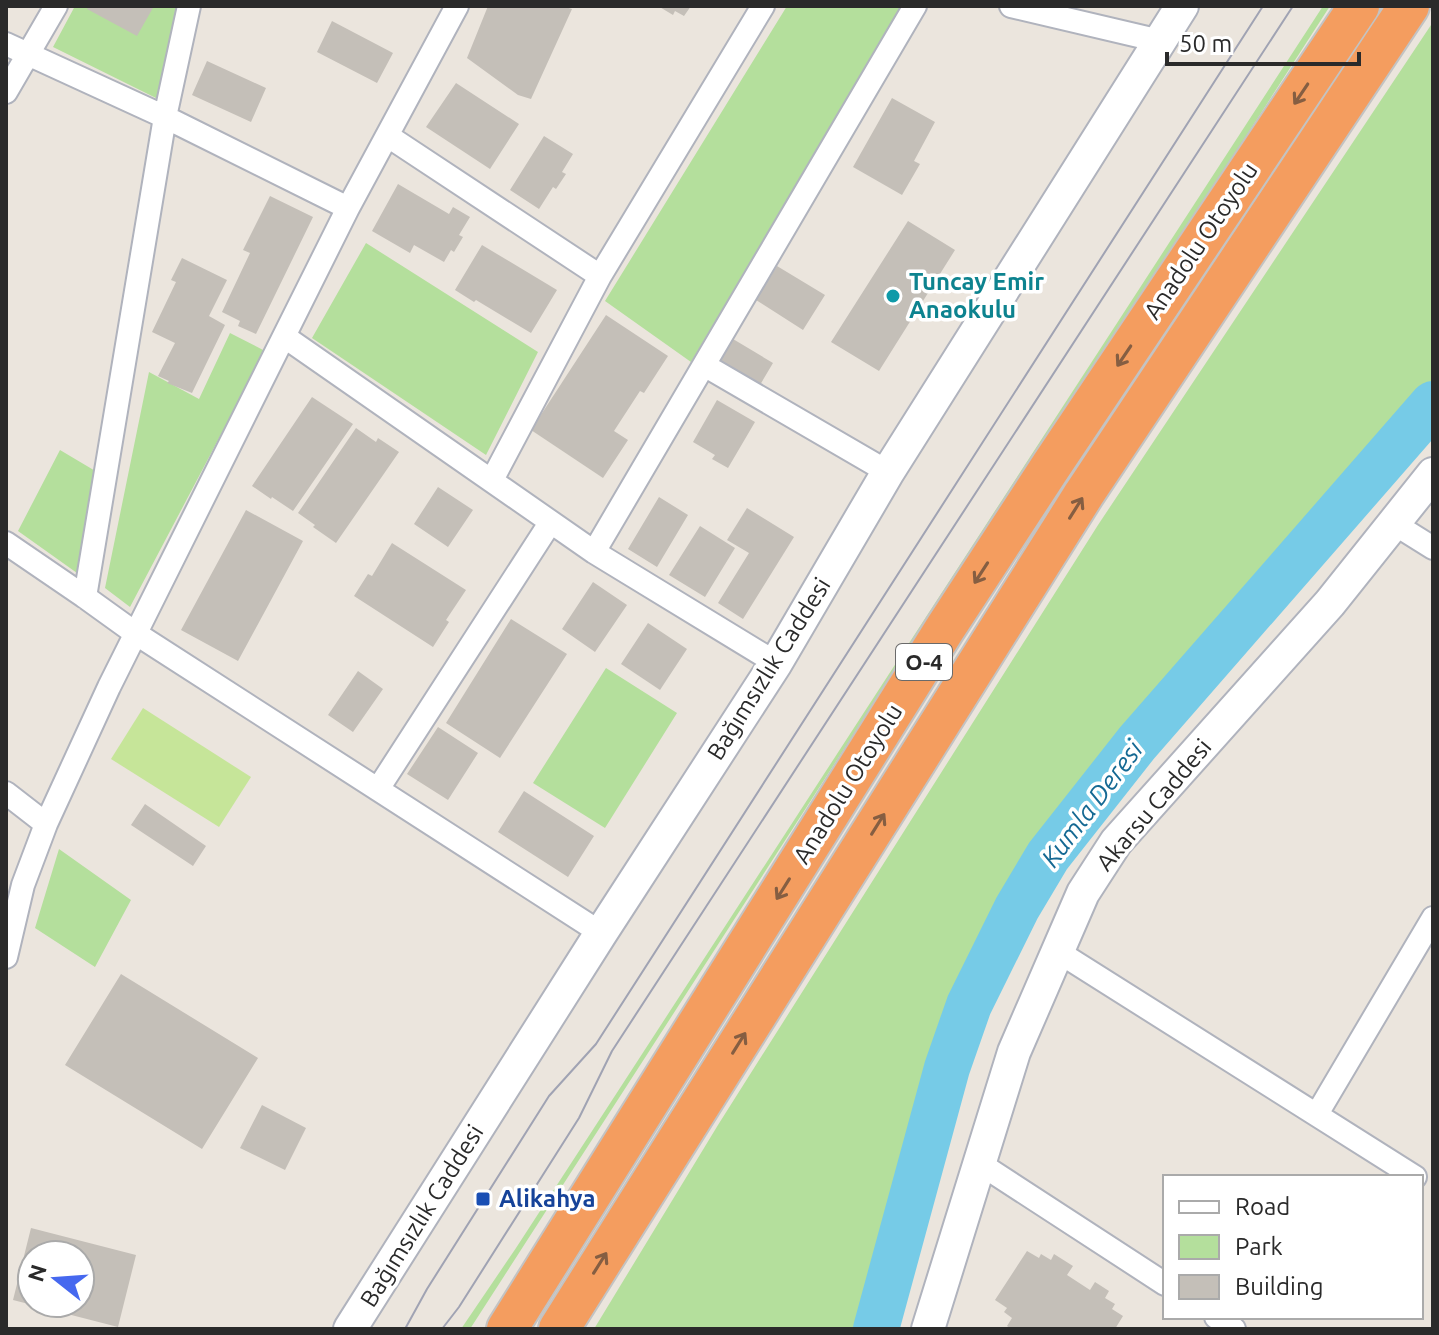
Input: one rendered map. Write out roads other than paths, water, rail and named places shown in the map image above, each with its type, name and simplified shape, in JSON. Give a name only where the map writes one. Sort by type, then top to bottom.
[{"type":"highway","name":"Anadolu Otoyolu","points":[[507,1329],[944,630],[1359,6]]},
{"type":"highway","name":"Anadolu Otoyolu","points":[[559,1329],[1084,494],[1409,6]]},
{"type":"main road","name":"Bağımsızlık Caddesi","points":[[350,1329],[776,663],[888,472],[1182,6]]},
{"type":"main road","name":"Akarsu Caddesi","points":[[928,1329],[1014,1052],[1083,893],[1116,842],[1330,603],[1433,474]]},
{"type":"street","points":[[6,92],[56,6]]},
{"type":"street","points":[[85,597],[165,117],[189,6]]},
{"type":"street","points":[[6,957],[23,885],[46,824],[135,633],[348,208],[457,6]]},
{"type":"street","points":[[492,480],[600,276],[763,6]]},
{"type":"street","points":[[594,552],[915,6]]},
{"type":"street","points":[[1011,6],[1160,41]]},
{"type":"street","points":[[6,44],[165,117],[348,208]]},
{"type":"street","points":[[388,136],[600,276]]},
{"type":"street","points":[[285,337],[550,523],[776,663]]},
{"type":"street","points":[[704,365],[888,472]]},
{"type":"street","points":[[378,789],[550,523]]},
{"type":"street","points":[[1393,523],[1433,548]]},
{"type":"street","points":[[6,543],[135,633],[601,933]]},
{"type":"street","points":[[6,793],[46,824]]},
{"type":"street","points":[[1317,1114],[1433,918]]},
{"type":"street","points":[[1057,951],[1412,1175]]},
{"type":"street","points":[[979,1163],[1163,1283]]},
{"type":"waterway","name":"Kumla Deresi","points":[[876,1329],[947,1068],[969,1005],[1017,908],[1048,856],[1137,743],[1433,404]]},
{"type":"tram line","points":[[405,1329],[549,1096],[596,1044],[1263,6]]},
{"type":"tram line","points":[[442,1329],[579,1118],[612,1051],[1293,6]]},
{"type":"place","name":"Tuncay Emir Anaokulu","points":[[893,296]]},
{"type":"place","name":"Alikahya","points":[[483,1199]]}]
